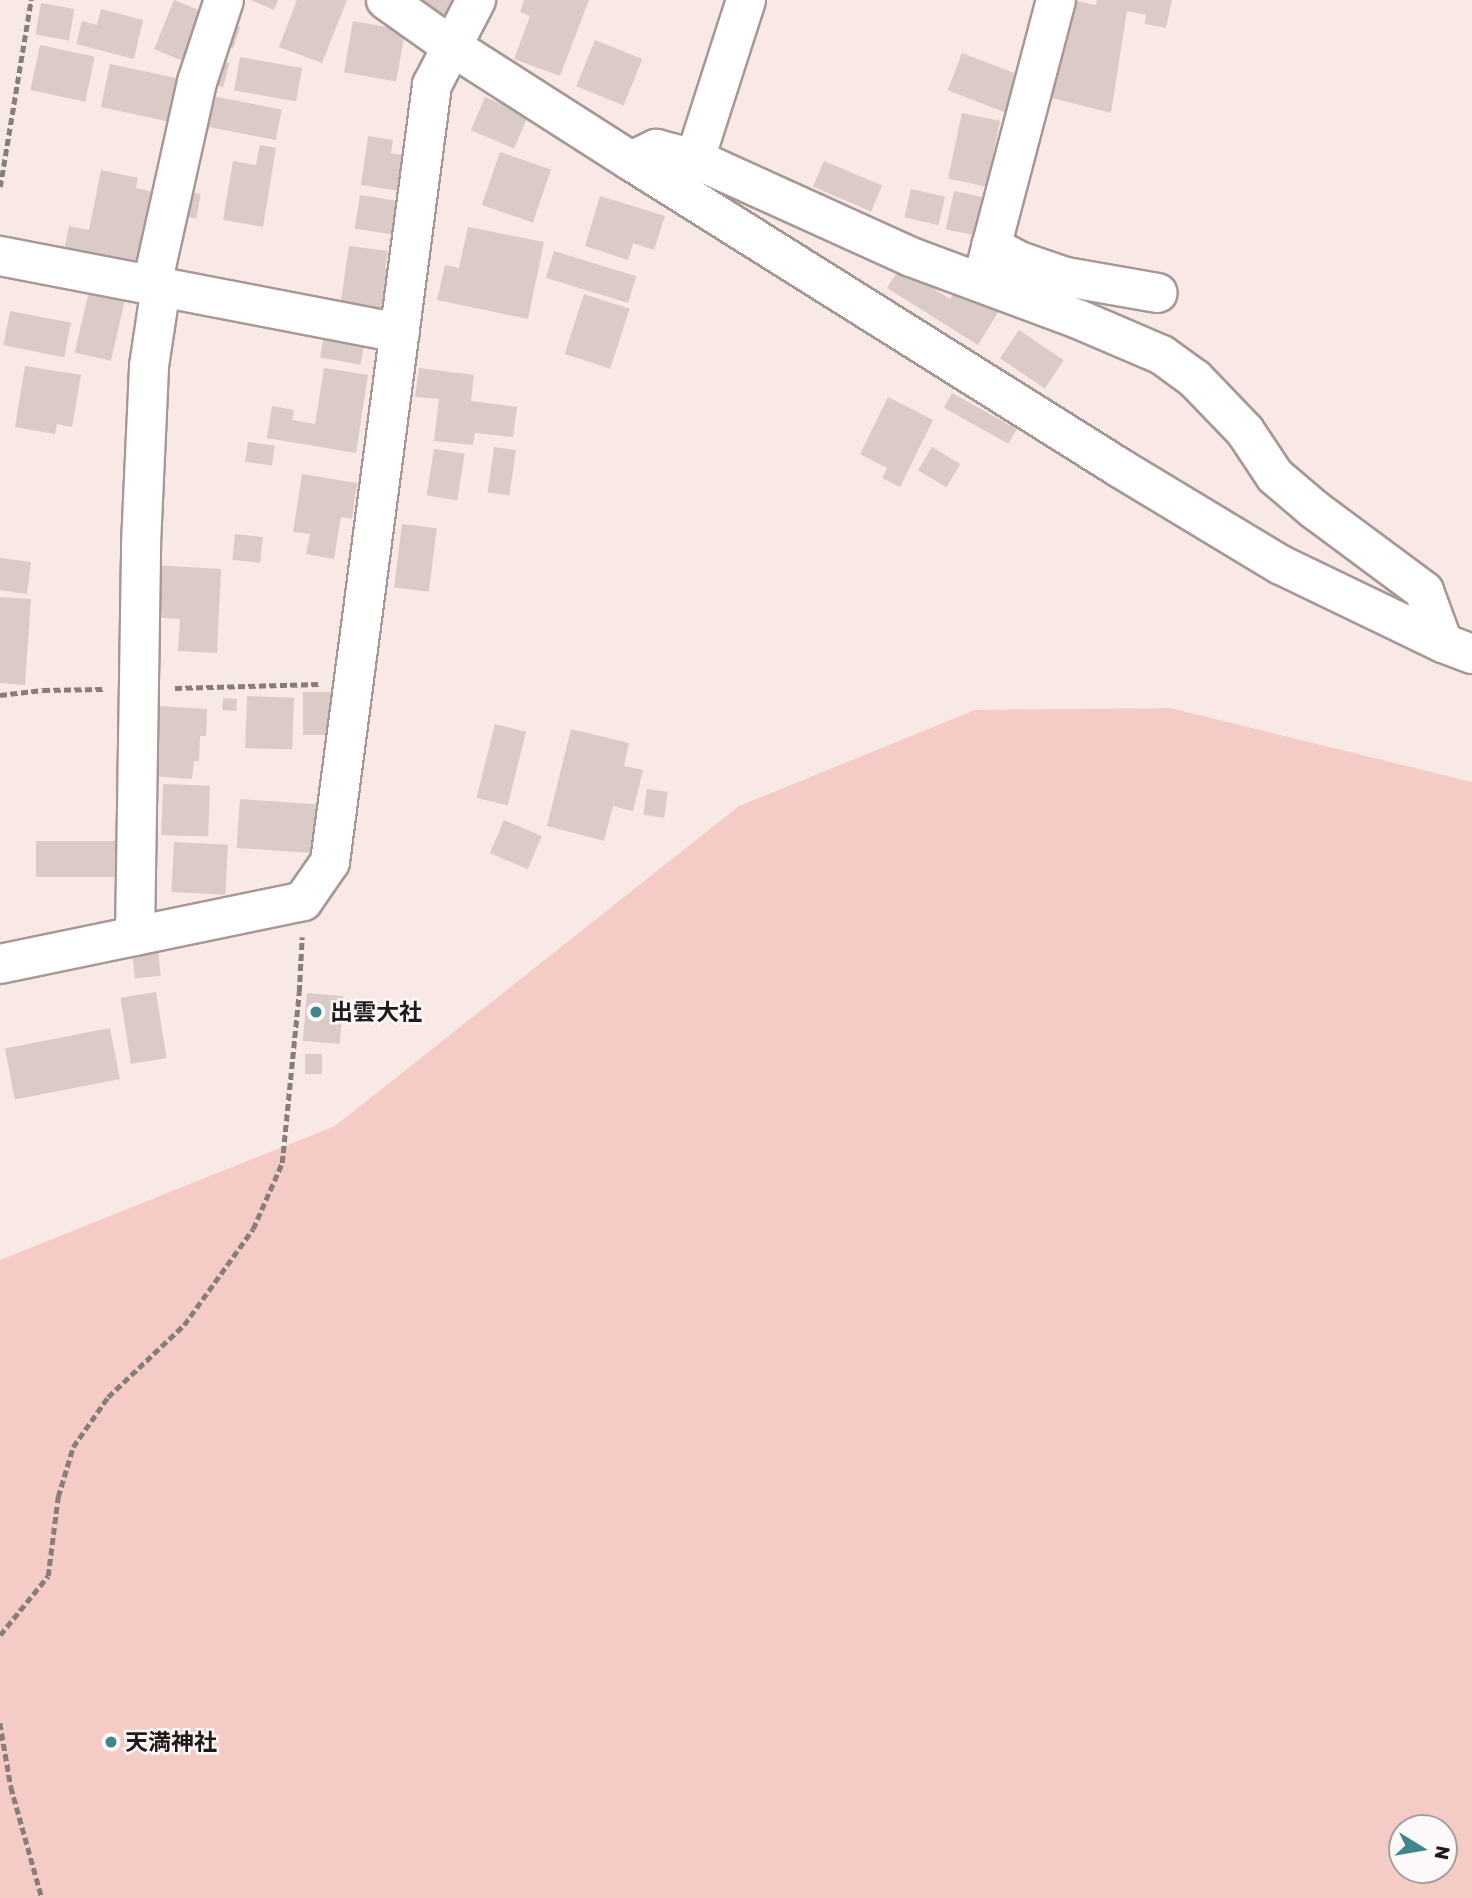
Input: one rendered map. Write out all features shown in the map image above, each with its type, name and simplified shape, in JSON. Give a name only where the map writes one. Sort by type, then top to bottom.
[{"type":"street","points":[[135,936],[141,544],[149,366],[156,286],[197,82],[224,0]]},
{"type":"street","points":[[386,0],[451,46],[631,161],[1120,468],[1269,558],[1457,649]]},
{"type":"street","points":[[0,964],[303,901],[330,862],[356,682],[432,85],[476,0]]},
{"type":"street","points":[[695,159],[746,0]]},
{"type":"street","points":[[987,264],[1056,0]]},
{"type":"street","points":[[631,161],[656,149],[695,159],[911,257],[987,264],[1019,261],[1066,277],[1158,293]]},
{"type":"street","points":[[0,256],[401,333]]},
{"type":"street","points":[[987,264],[1162,355],[1195,379],[1245,431],[1275,476],[1315,510],[1424,591],[1457,649]]},
{"type":"path","points":[[0,187],[31,0]]},
{"type":"path","points":[[0,695],[43,690],[356,682]]},
{"type":"path","points":[[0,1635],[48,1576],[58,1497],[73,1447],[108,1397],[184,1325],[253,1229],[282,1163],[299,992],[303,901]]},
{"type":"path","points":[[0,1723],[11,1787],[42,1898]]},
{"type":"shaded area","points":[[1170,708],[1472,782],[1472,1898],[0,1898],[0,1260],[335,1126],[739,806],[975,710]]},
{"type":"building","points":[[174,0],[209,14],[189,63],[154,49]]},
{"type":"building","points":[[251,0],[278,0],[274,10]]},
{"type":"building","points":[[297,0],[347,0],[322,63],[279,47]]},
{"type":"building","points":[[413,0],[461,0],[450,20]]},
{"type":"building","points":[[524,0],[589,0],[560,76],[514,59],[530,16],[520,12]]},
{"type":"building","points":[[1071,0],[1096,5],[1097,0],[1172,0],[1166,28],[1145,24],[1146,15],[1127,11],[1111,113],[1052,98]]},
{"type":"building","points":[[41,3],[74,9],[69,40],[35,35]]},
{"type":"building","points":[[101,9],[143,20],[134,59],[76,44],[82,21],[97,25]]},
{"type":"building","points":[[353,21],[405,30],[396,81],[344,72]]},
{"type":"building","points":[[225,22],[240,27],[233,49],[218,44]]},
{"type":"building","points":[[595,40],[642,59],[624,105],[576,86]]},
{"type":"building","points":[[40,45],[95,57],[85,102],[30,90]]},
{"type":"building","points":[[962,53],[1020,75],[1006,113],[948,90]]},
{"type":"building","points":[[240,57],[302,68],[296,101],[234,90]]},
{"type":"building","points":[[209,58],[229,63],[223,87],[203,82]]},
{"type":"building","points":[[110,64],[183,80],[174,123],[101,107]]},
{"type":"building","points":[[212,96],[282,110],[276,140],[206,126]]},
{"type":"building","points":[[485,97],[528,115],[514,149],[471,130]]},
{"type":"building","points":[[962,113],[1000,121],[986,187],[948,179]]},
{"type":"building","points":[[368,136],[393,140],[391,153],[412,157],[406,192],[361,185]]},
{"type":"building","points":[[260,145],[276,148],[263,227],[223,220],[233,161],[256,165]]},
{"type":"building","points":[[500,152],[551,170],[533,223],[482,205]]},
{"type":"building","points":[[824,161],[882,186],[871,211],[813,187]]},
{"type":"building","points":[[101,170],[138,178],[136,188],[153,192],[137,271],[63,256],[69,226],[89,230]]},
{"type":"building","points":[[911,189],[945,197],[939,225],[904,217]]},
{"type":"building","points":[[178,190],[201,194],[196,219],[174,215]]},
{"type":"building","points":[[954,191],[982,197],[974,235],[946,229]]},
{"type":"building","points":[[360,195],[397,201],[391,234],[355,229]]},
{"type":"building","points":[[600,196],[665,216],[654,250],[633,243],[628,260],[585,246]]},
{"type":"building","points":[[468,227],[544,242],[528,319],[437,300],[445,265],[459,268]]},
{"type":"building","points":[[349,246],[388,251],[385,269],[397,271],[389,321],[339,314]]},
{"type":"building","points":[[554,251],[636,276],[628,303],[546,278]]},
{"type":"building","points":[[900,267],[950,299],[960,284],[1000,309],[978,345],[887,288]]},
{"type":"building","points":[[89,291],[125,299],[111,361],[75,352]]},
{"type":"building","points":[[584,294],[630,309],[610,369],[565,354]]},
{"type":"building","points":[[10,311],[71,323],[64,357],[3,345]]},
{"type":"building","points":[[325,330],[365,337],[361,365],[320,358]]},
{"type":"building","points":[[1019,330],[1064,360],[1045,388],[1000,358]]},
{"type":"building","points":[[25,366],[81,375],[72,427],[57,424],[55,434],[15,427]]},
{"type":"building","points":[[324,368],[368,375],[356,453],[267,438],[272,406],[294,410],[292,420],[315,424]]},
{"type":"building","points":[[419,368],[474,375],[471,401],[517,407],[513,437],[475,433],[473,445],[434,441],[439,399],[415,397]]},
{"type":"building","points":[[952,393],[1017,429],[1008,444],[944,408]]},
{"type":"building","points":[[888,397],[933,420],[900,487],[882,478],[887,468],[860,454]]},
{"type":"building","points":[[248,442],[275,446],[272,466],[245,462]]},
{"type":"building","points":[[494,447],[516,450],[509,496],[488,493]]},
{"type":"building","points":[[932,447],[960,464],[946,487],[918,470]]},
{"type":"building","points":[[434,449],[465,454],[457,500],[427,495]]},
{"type":"building","points":[[302,474],[357,483],[352,519],[341,517],[334,559],[306,554],[310,534],[293,532]]},
{"type":"building","points":[[402,524],[437,528],[429,592],[394,588]]},
{"type":"building","points":[[235,534],[263,537],[260,563],[232,560]]},
{"type":"building","points":[[0,558],[31,562],[27,594],[0,590]]},
{"type":"building","points":[[153,565],[221,569],[217,653],[178,651],[180,619],[150,617]]},
{"type":"building","points":[[0,597],[31,599],[25,685],[0,683]]},
{"type":"building","points":[[303,692],[335,692],[335,735],[303,735]]},
{"type":"building","points":[[247,696],[294,698],[292,750],[245,748]]},
{"type":"building","points":[[223,698],[237,699],[236,711],[222,710]]},
{"type":"building","points":[[157,706],[207,709],[206,736],[200,736],[199,761],[194,761],[192,779],[153,776]]},
{"type":"building","points":[[495,724],[526,732],[508,805],[477,798]]},
{"type":"building","points":[[571,729],[629,743],[624,766],[643,770],[633,811],[613,806],[604,841],[547,826]]},
{"type":"building","points":[[163,784],[210,786],[208,837],[161,835]]},
{"type":"building","points":[[647,789],[668,792],[664,818],[643,815]]},
{"type":"building","points":[[240,799],[318,804],[314,853],[237,848]]},
{"type":"building","points":[[504,820],[542,836],[528,869],[490,853]]},
{"type":"building","points":[[36,841],[117,841],[117,877],[36,877]]},
{"type":"building","points":[[174,842],[228,845],[225,895],[171,892]]},
{"type":"building","points":[[157,940],[161,976],[135,979],[131,943]]},
{"type":"building","points":[[156,992],[166,1058],[131,1064],[120,998]]},
{"type":"building","points":[[307,993],[344,996],[340,1044],[303,1041]]},
{"type":"building","points":[[110,1028],[120,1079],[15,1099],[5,1048]]},
{"type":"building","points":[[305,1054],[322,1054],[322,1074],[305,1074]]},
{"type":"place","name":"出雲大社","points":[[316,1012]]},
{"type":"place","name":"天満神社","points":[[111,1742]]}]
